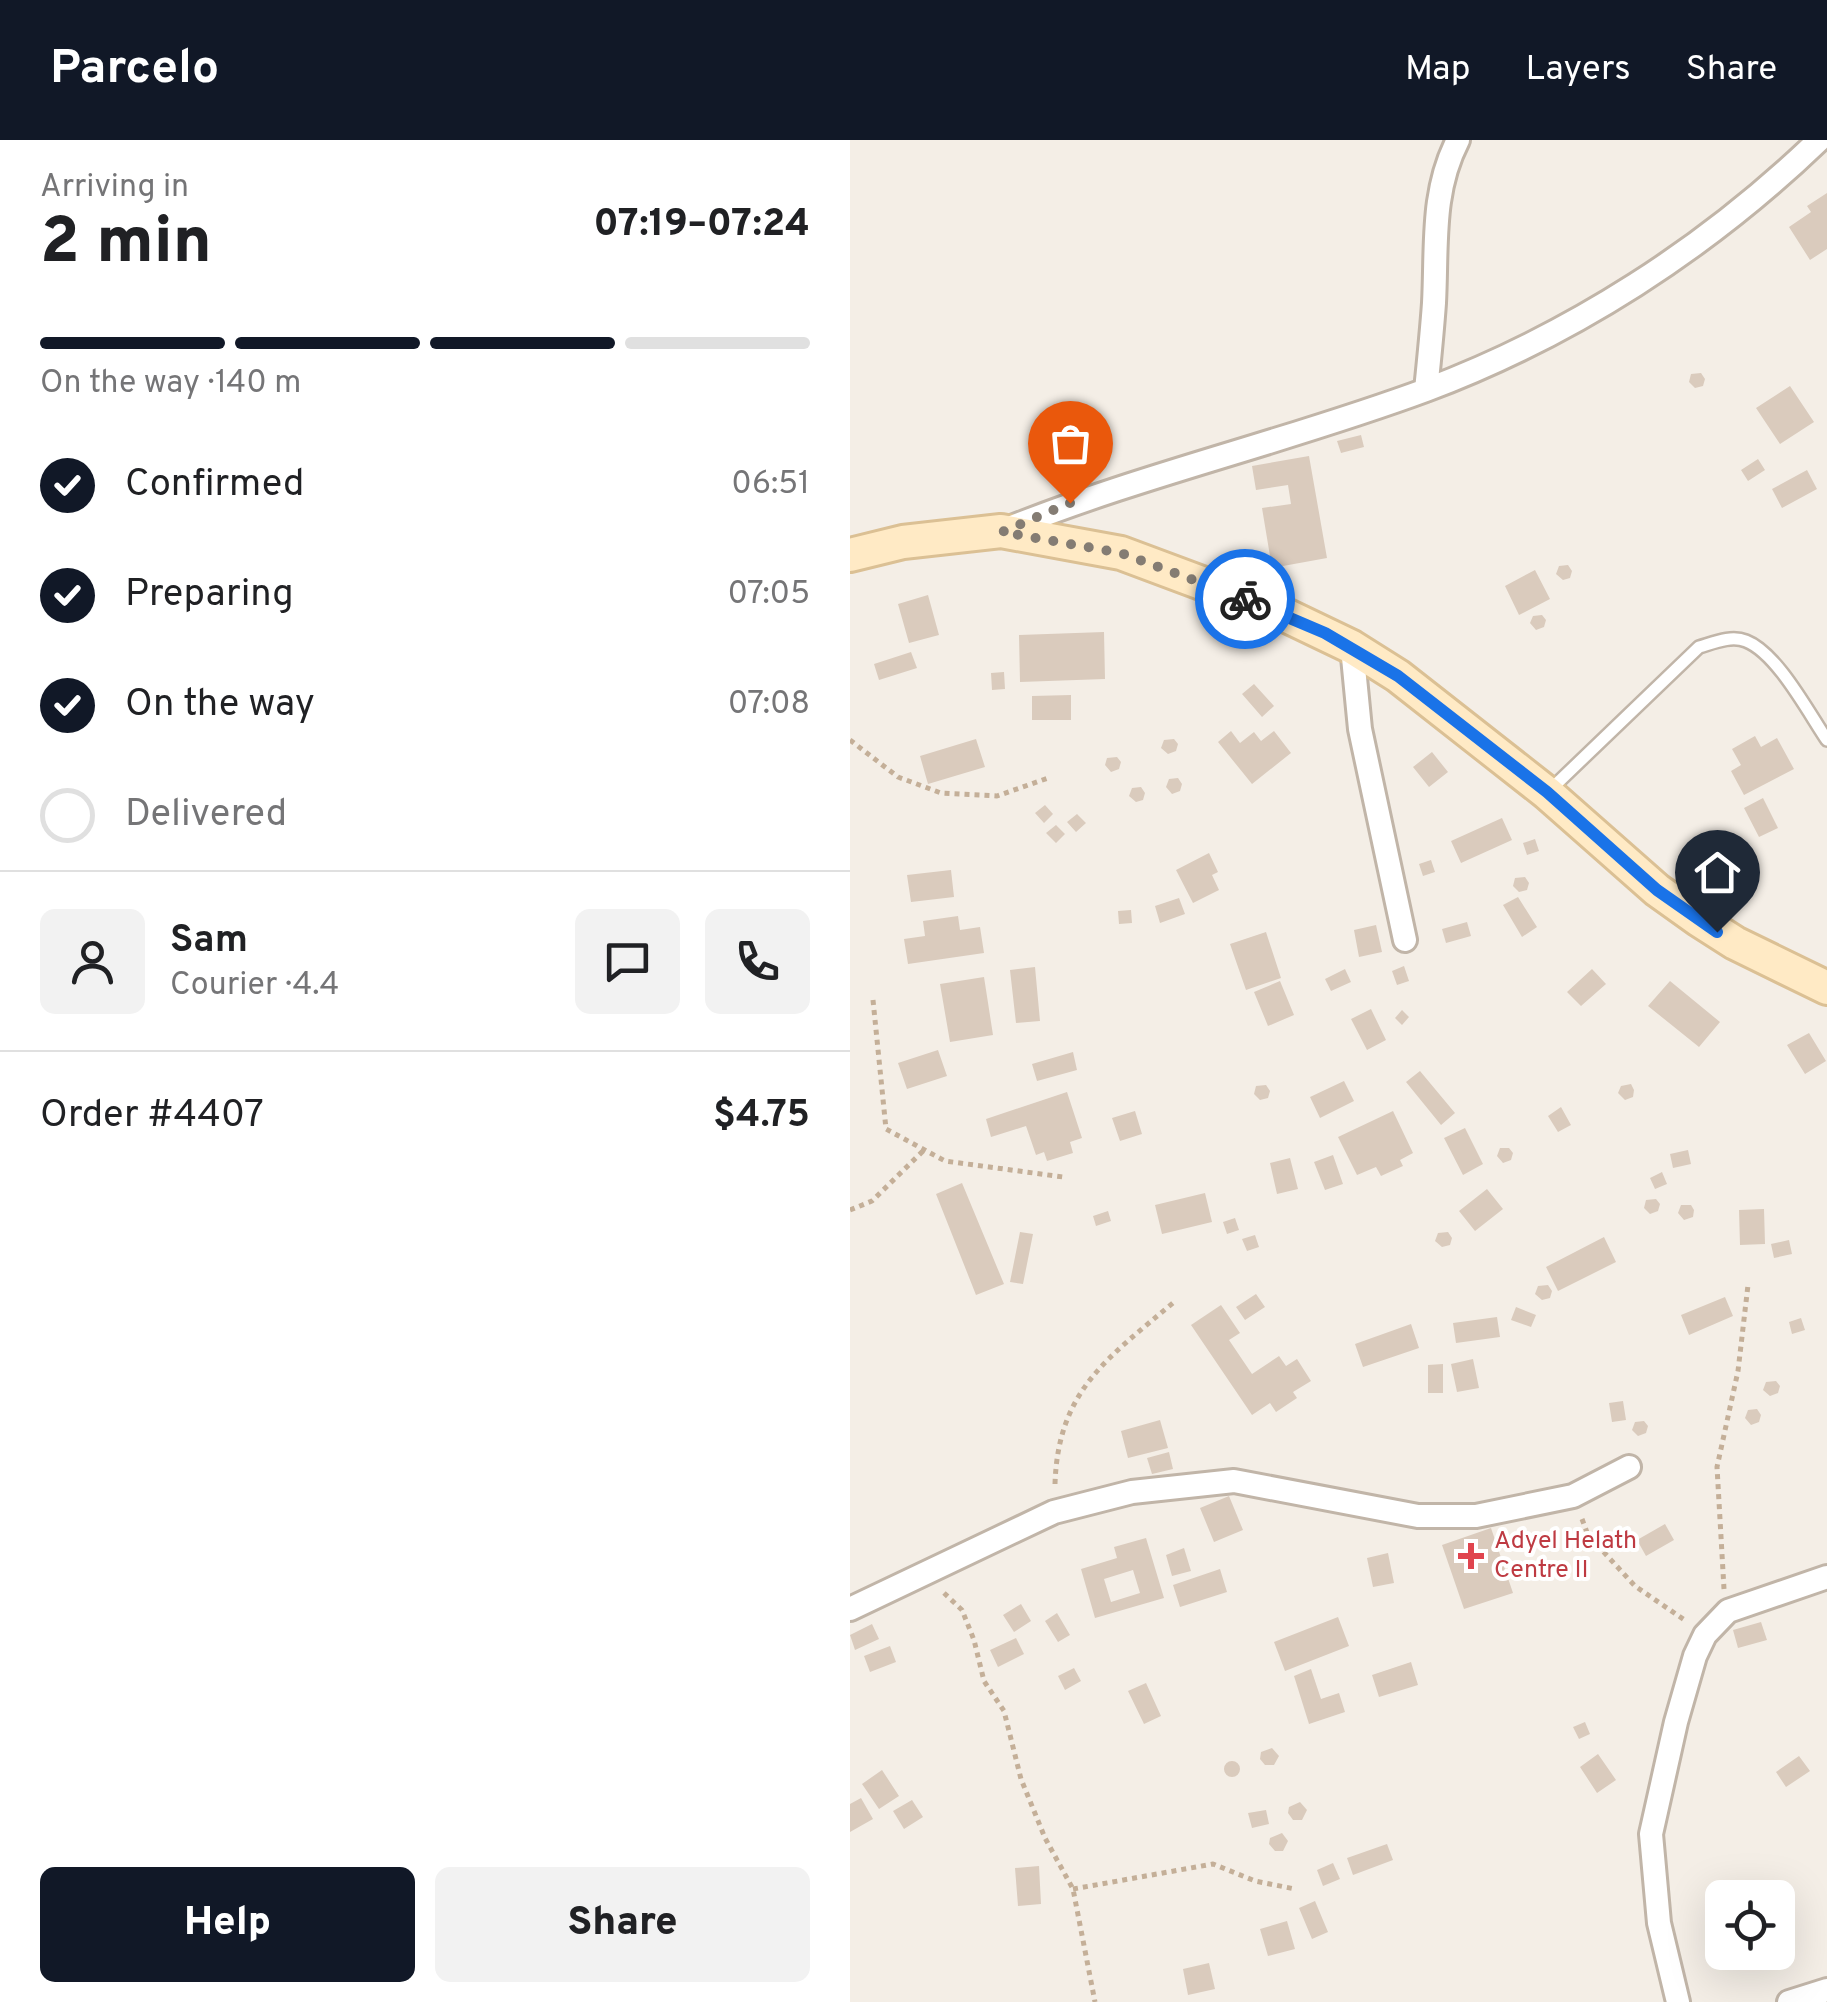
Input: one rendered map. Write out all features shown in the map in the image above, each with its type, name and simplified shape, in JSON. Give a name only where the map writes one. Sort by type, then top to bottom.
[{"type":"street","points":[[1426,390],[1434,303],[1436,214],[1442,174],[1458,140]]},
{"type":"street","points":[[1002,532],[1070,503],[1426,390],[1552,336],[1728,222],[1819,140]]},
{"type":"street","points":[[850,555],[903,542],[1002,532],[1121,553],[1279,612],[1352,647],[1398,676],[1547,792],[1657,890],[1699,920],[1735,943],[1827,988]]},
{"type":"street","points":[[1352,647],[1360,728],[1405,940]]},
{"type":"street","points":[[850,1609],[1054,1512],[1132,1492],[1234,1481],[1418,1516],[1476,1516],[1573,1496],[1629,1467]]},
{"type":"street","points":[[1678,2002],[1659,1923],[1652,1834],[1676,1722],[1705,1635],[1728,1612],[1827,1577]]},
{"type":"street","points":[[1789,2002],[1827,1990]]},
{"type":"lane","points":[[1547,792],[1698,648],[1721,640],[1744,640],[1767,654],[1827,740]]},
{"type":"path","points":[[850,740],[898,777],[942,794],[997,796],[1051,777]]},
{"type":"path","points":[[873,1000],[886,1129],[945,1161],[1063,1176]]},
{"type":"path","points":[[850,1210],[872,1201],[924,1150]]},
{"type":"path","points":[[1728,1612],[1721,1571],[1716,1467],[1738,1371],[1748,1285]]},
{"type":"path","points":[[1054,1512],[1059,1438],[1073,1402],[1104,1362],[1174,1302]]},
{"type":"path","points":[[1573,1496],[1588,1535],[1635,1586],[1705,1635]]},
{"type":"path","points":[[925,1575],[962,1610],[984,1681],[1004,1712],[1021,1778],[1046,1838],[1073,1888],[1095,2002]]},
{"type":"path","points":[[1073,1888],[1213,1864],[1255,1881],[1295,1889]]},
{"type":"building","points":[[1827,193],[1827,249],[1810,260],[1789,227],[1811,212],[1807,206]]},
{"type":"building","points":[[1701,373],[1705,379],[1703,386],[1695,388],[1689,382],[1691,374]]},
{"type":"building","points":[[1790,386],[1814,422],[1780,444],[1756,408]]},
{"type":"building","points":[[1361,435],[1364,447],[1341,453],[1337,441]]},
{"type":"building","points":[[1309,456],[1327,558],[1272,568],[1262,508],[1291,504],[1288,485],[1256,490],[1252,466]]},
{"type":"building","points":[[1758,459],[1765,470],[1748,481],[1741,470]]},
{"type":"building","points":[[1807,470],[1817,489],[1782,508],[1772,489]]},
{"type":"building","points":[[1568,565],[1572,571],[1570,578],[1563,580],[1556,574],[1559,566]]},
{"type":"building","points":[[1535,570],[1550,599],[1519,615],[1505,586]]},
{"type":"building","points":[[928,595],[939,635],[909,643],[898,604]]},
{"type":"building","points":[[1542,615],[1546,620],[1544,627],[1536,630],[1530,623],[1533,616]]},
{"type":"building","points":[[1104,632],[1105,679],[1020,682],[1019,635]]},
{"type":"building","points":[[911,652],[917,668],[879,680],[874,664]]},
{"type":"building","points":[[1004,672],[1005,689],[992,690],[991,673]]},
{"type":"building","points":[[1254,684],[1274,706],[1262,717],[1242,694]]},
{"type":"building","points":[[1071,695],[1071,720],[1032,720],[1032,696]]},
{"type":"building","points":[[1231,731],[1240,743],[1254,732],[1261,741],[1274,731],[1291,753],[1252,784],[1218,742]]},
{"type":"building","points":[[1755,736],[1761,747],[1777,738],[1794,769],[1744,795],[1731,771],[1741,765],[1732,749]]},
{"type":"building","points":[[976,739],[985,767],[928,784],[920,756]]},
{"type":"building","points":[[1174,739],[1178,744],[1176,751],[1168,754],[1161,748],[1164,740]]},
{"type":"building","points":[[1432,752],[1448,772],[1429,787],[1413,767]]},
{"type":"building","points":[[1117,757],[1121,762],[1119,769],[1111,772],[1105,765],[1107,758]]},
{"type":"building","points":[[1178,778],[1182,784],[1180,791],[1172,794],[1166,787],[1169,779]]},
{"type":"building","points":[[1141,787],[1145,793],[1143,800],[1136,802],[1129,796],[1132,788]]},
{"type":"building","points":[[1763,798],[1778,828],[1759,837],[1744,808]]},
{"type":"building","points":[[1045,805],[1053,814],[1044,823],[1035,813]]},
{"type":"building","points":[[1077,814],[1086,823],[1076,832],[1067,822]]},
{"type":"building","points":[[1502,818],[1512,840],[1461,863],[1451,841]]},
{"type":"building","points":[[1056,825],[1065,834],[1056,843],[1046,833]]},
{"type":"building","points":[[1535,839],[1539,851],[1527,855],[1523,843]]},
{"type":"building","points":[[1209,853],[1218,872],[1212,875],[1219,890],[1193,903],[1176,870]]},
{"type":"building","points":[[1431,860],[1435,872],[1423,876],[1419,864]]},
{"type":"building","points":[[951,870],[954,897],[911,902],[907,875]]},
{"type":"building","points":[[1525,877],[1529,883],[1527,890],[1519,892],[1513,886],[1515,878]]},
{"type":"building","points":[[1518,897],[1537,927],[1522,937],[1503,905]]},
{"type":"building","points":[[1179,898],[1185,914],[1160,923],[1155,906]]},
{"type":"building","points":[[1131,910],[1132,923],[1119,924],[1118,911]]},
{"type":"building","points":[[958,916],[960,930],[980,927],[984,953],[908,964],[904,939],[925,936],[923,921]]},
{"type":"building","points":[[1467,922],[1471,936],[1446,943],[1442,929]]},
{"type":"building","points":[[1376,925],[1382,952],[1359,957],[1354,930]]},
{"type":"building","points":[[1266,932],[1281,978],[1246,990],[1230,944]]},
{"type":"building","points":[[1404,966],[1409,981],[1397,985],[1392,971]]},
{"type":"building","points":[[1035,967],[1040,1021],[1016,1023],[1010,970]]},
{"type":"building","points":[[1345,969],[1351,982],[1331,991],[1325,979]]},
{"type":"building","points":[[1592,969],[1606,984],[1581,1006],[1567,992]]},
{"type":"building","points":[[984,977],[993,1035],[950,1042],[940,984]]},
{"type":"building","points":[[1280,981],[1294,1015],[1268,1026],[1254,992]]},
{"type":"building","points":[[1670,981],[1720,1022],[1699,1047],[1648,1006]]},
{"type":"building","points":[[1371,1009],[1386,1040],[1367,1050],[1351,1019]]},
{"type":"building","points":[[1402,1010],[1409,1017],[1402,1025],[1395,1018]]},
{"type":"building","points":[[1809,1033],[1826,1061],[1805,1074],[1787,1045]]},
{"type":"building","points":[[938,1050],[947,1076],[907,1089],[898,1063]]},
{"type":"building","points":[[1073,1052],[1077,1070],[1037,1081],[1032,1064]]},
{"type":"building","points":[[1420,1071],[1455,1113],[1441,1125],[1406,1082]]},
{"type":"building","points":[[1344,1081],[1354,1101],[1320,1118],[1310,1097]]},
{"type":"building","points":[[1631,1084],[1633,1097],[1625,1100],[1618,1093],[1621,1086]]},
{"type":"building","points":[[1266,1085],[1270,1091],[1268,1098],[1260,1100],[1254,1094],[1256,1086]]},
{"type":"building","points":[[1067,1092],[1082,1138],[1070,1142],[1073,1153],[1047,1161],[1044,1152],[1036,1155],[1026,1126],[991,1137],[986,1119]]},
{"type":"building","points":[[1561,1107],[1571,1125],[1558,1132],[1548,1116]]},
{"type":"building","points":[[1135,1111],[1142,1134],[1120,1141],[1112,1118]]},
{"type":"building","points":[[1393,1111],[1413,1153],[1400,1160],[1403,1166],[1381,1176],[1376,1167],[1357,1175],[1338,1137]]},
{"type":"building","points":[[1465,1128],[1483,1164],[1463,1175],[1444,1138]]},
{"type":"building","points":[[1500,1148],[1509,1148],[1513,1153],[1511,1160],[1503,1163],[1497,1156]]},
{"type":"building","points":[[1688,1150],[1691,1164],[1673,1168],[1670,1154]]},
{"type":"building","points":[[1333,1155],[1343,1184],[1325,1190],[1314,1162]]},
{"type":"building","points":[[1290,1158],[1298,1189],[1277,1194],[1270,1163]]},
{"type":"building","points":[[1662,1172],[1667,1184],[1655,1189],[1650,1178]]},
{"type":"building","points":[[962,1183],[1004,1284],[976,1295],[936,1194]]},
{"type":"building","points":[[1487,1189],[1503,1209],[1475,1231],[1459,1211]]},
{"type":"building","points":[[1205,1193],[1212,1222],[1162,1234],[1155,1205]]},
{"type":"building","points":[[1656,1199],[1660,1204],[1658,1211],[1650,1214],[1644,1208],[1646,1200]]},
{"type":"building","points":[[1681,1205],[1691,1205],[1693,1217],[1684,1220],[1678,1213]]},
{"type":"building","points":[[1764,1209],[1765,1244],[1740,1245],[1739,1210]]},
{"type":"building","points":[[1108,1211],[1111,1221],[1096,1226],[1093,1216]]},
{"type":"building","points":[[1235,1218],[1239,1230],[1227,1234],[1223,1222]]},
{"type":"building","points":[[1020,1232],[1033,1234],[1023,1284],[1010,1282]]},
{"type":"building","points":[[1448,1232],[1452,1238],[1450,1245],[1442,1247],[1435,1241],[1438,1233]]},
{"type":"building","points":[[1255,1235],[1259,1247],[1247,1251],[1242,1239]]},
{"type":"building","points":[[1604,1237],[1616,1262],[1558,1291],[1546,1267]]},
{"type":"building","points":[[1789,1240],[1792,1254],[1774,1258],[1771,1244]]},
{"type":"building","points":[[1548,1285],[1552,1291],[1550,1298],[1542,1300],[1535,1294],[1538,1286]]},
{"type":"building","points":[[1256,1294],[1265,1307],[1245,1320],[1236,1307]]},
{"type":"building","points":[[1725,1297],[1733,1316],[1689,1335],[1681,1315]]},
{"type":"building","points":[[1221,1305],[1240,1333],[1229,1340],[1252,1374],[1279,1356],[1286,1366],[1297,1359],[1311,1381],[1293,1392],[1297,1398],[1276,1412],[1270,1403],[1252,1415],[1191,1325]]},
{"type":"building","points":[[1516,1307],[1536,1315],[1531,1327],[1511,1320]]},
{"type":"building","points":[[1497,1317],[1500,1337],[1456,1343],[1453,1323]]},
{"type":"building","points":[[1801,1318],[1805,1330],[1792,1334],[1789,1322]]},
{"type":"building","points":[[1411,1324],[1419,1348],[1363,1367],[1355,1344]]},
{"type":"building","points":[[1473,1359],[1479,1388],[1457,1392],[1451,1364]]},
{"type":"building","points":[[1443,1364],[1443,1393],[1428,1393],[1428,1365]]},
{"type":"building","points":[[1776,1381],[1780,1386],[1778,1393],[1770,1396],[1763,1390],[1766,1382]]},
{"type":"building","points":[[1623,1401],[1626,1420],[1612,1422],[1609,1403]]},
{"type":"building","points":[[1757,1409],[1761,1415],[1759,1422],[1751,1425],[1745,1418],[1748,1410]]},
{"type":"building","points":[[1160,1420],[1168,1448],[1128,1458],[1121,1431]]},
{"type":"building","points":[[1644,1421],[1648,1426],[1646,1433],[1638,1436],[1632,1430],[1635,1422]]},
{"type":"building","points":[[1169,1452],[1173,1469],[1152,1474],[1147,1458]]},
{"type":"building","points":[[1229,1496],[1243,1530],[1214,1542],[1200,1508]]},
{"type":"building","points":[[1665,1524],[1674,1540],[1646,1556],[1637,1540]]},
{"type":"building","points":[[1491,1528],[1513,1593],[1464,1609],[1442,1545]]},
{"type":"building","points":[[1146,1538],[1164,1598],[1095,1618],[1081,1569],[1117,1558],[1114,1547]],"holes":[[[1133,1570],[1140,1593],[1111,1602],[1104,1579]]]},
{"type":"building","points":[[1184,1548],[1191,1571],[1172,1576],[1166,1555]]},
{"type":"building","points":[[1388,1553],[1394,1583],[1373,1587],[1367,1558]]},
{"type":"building","points":[[1220,1569],[1227,1592],[1180,1607],[1173,1585]]},
{"type":"building","points":[[1021,1604],[1031,1621],[1014,1632],[1003,1615]]},
{"type":"building","points":[[1057,1613],[1070,1635],[1058,1642],[1045,1621]]},
{"type":"building","points":[[1338,1617],[1349,1646],[1285,1671],[1274,1642]]},
{"type":"building","points":[[1761,1622],[1767,1640],[1738,1648],[1733,1630]]},
{"type":"building","points":[[872,1624],[879,1639],[855,1650],[850,1635]]},
{"type":"building","points":[[1016,1638],[1024,1654],[998,1667],[990,1650]]},
{"type":"building","points":[[890,1646],[896,1662],[870,1672],[864,1656]]},
{"type":"building","points":[[1411,1662],[1418,1685],[1379,1697],[1372,1675]]},
{"type":"building","points":[[1074,1668],[1081,1681],[1065,1690],[1058,1676]]},
{"type":"building","points":[[1311,1669],[1321,1699],[1339,1693],[1345,1712],[1309,1724],[1294,1676]]},
{"type":"building","points":[[1146,1683],[1161,1716],[1144,1724],[1128,1691]]},
{"type":"building","points":[[1585,1722],[1590,1734],[1579,1739],[1573,1727]]},
{"type":"building","points":[[1272,1748],[1279,1756],[1274,1765],[1265,1765],[1260,1759],[1261,1752]]},
{"type":"building","points":[[1598,1754],[1616,1780],[1597,1793],[1580,1767]]},
{"type":"building","points":[[1799,1756],[1810,1771],[1786,1787],[1776,1772]]},
{"type":"building","points":[[1232,1761],[1240,1769],[1232,1777],[1224,1769]]},
{"type":"building","points":[[882,1770],[899,1796],[879,1809],[862,1784]]},
{"type":"building","points":[[861,1798],[873,1819],[850,1832],[850,1804]]},
{"type":"building","points":[[912,1800],[923,1817],[904,1829],[893,1811]]},
{"type":"building","points":[[1300,1802],[1307,1810],[1302,1820],[1293,1820],[1289,1807]]},
{"type":"building","points":[[1266,1810],[1269,1824],[1252,1828],[1248,1813]]},
{"type":"building","points":[[1282,1833],[1288,1841],[1283,1851],[1275,1851],[1269,1844],[1270,1838]]},
{"type":"building","points":[[1387,1844],[1393,1860],[1353,1875],[1347,1858]]},
{"type":"building","points":[[1333,1863],[1340,1879],[1323,1886],[1317,1870]]},
{"type":"building","points":[[1039,1866],[1041,1904],[1018,1906],[1015,1868]]},
{"type":"building","points":[[1315,1901],[1328,1932],[1312,1939],[1299,1908]]},
{"type":"building","points":[[1287,1921],[1295,1949],[1268,1956],[1260,1929]]},
{"type":"building","points":[[1209,1963],[1215,1989],[1188,1995],[1183,1969]]},
{"type":"way so far","points":[[1070,503],[1002,532],[1121,553],[1245,599]]},
{"type":"place","name":"Adyel Helath Centre II","points":[[1471,1556]]},
{"type":"route","points":[[1245,599],[1325,633],[1398,676],[1547,792],[1657,890],[1717,932]]}]
